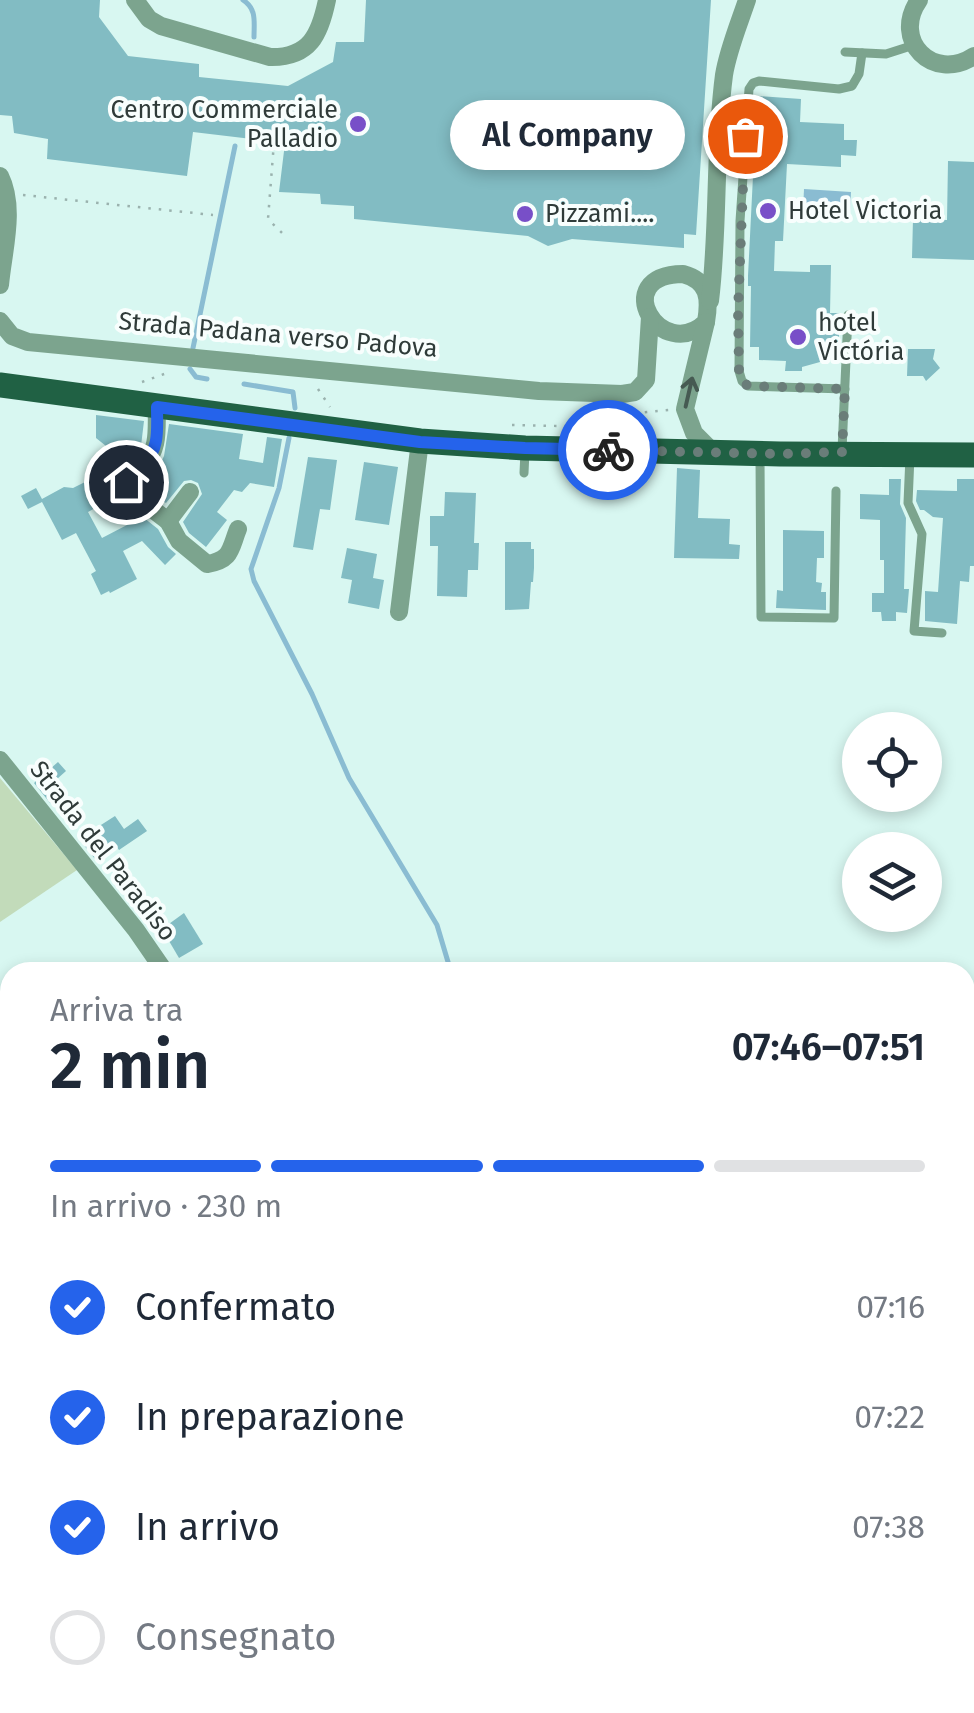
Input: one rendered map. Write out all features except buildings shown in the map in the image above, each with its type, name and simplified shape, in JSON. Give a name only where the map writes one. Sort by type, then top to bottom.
[{"type":"main road","points":[[0,385],[420,442],[520,449],[974,455]]},
{"type":"street","points":[[135,0],[149,19],[161,26],[270,57],[286,57],[310,42],[320,30],[327,0]]},
{"type":"street","points":[[714,452],[694,433],[685,409],[714,270],[724,72],[747,0]]},
{"type":"street","points":[[917,1],[909,24],[914,44],[923,56],[950,66],[971,61]]},
{"type":"street","points":[[0,176],[8,205],[0,285]]},
{"type":"street","points":[[710,301],[701,283],[683,274],[705,257],[714,228]]},
{"type":"street","name":"Strada Padana verso Padova","points":[[0,321],[12,336],[28,342],[559,392],[622,394],[638,390],[646,376],[650,317],[644,299],[649,286],[660,277],[683,274]]},
{"type":"street","points":[[650,317],[658,326],[679,334],[694,331],[706,322]]},
{"type":"street","name":"Strada Padana verso Padova","points":[[559,392],[579,398],[640,401],[656,384],[663,344],[679,334]]},
{"type":"street","points":[[157,407],[156,448],[130,475],[126,489],[168,521],[179,540],[207,564],[228,556],[238,528]]},
{"type":"street","points":[[399,612],[420,442]]},
{"type":"street","points":[[168,521],[190,492]]},
{"type":"street","name":"Strada del Paradiso","points":[[0,760],[158,962]]},
{"type":"lane","points":[[846,52],[886,54],[914,44]]},
{"type":"lane","points":[[845,389],[748,386],[742,381],[738,347],[740,221],[749,89],[753,83],[839,89],[852,86],[860,74],[862,53]]},
{"type":"lane","points":[[842,452],[848,315]]},
{"type":"lane","points":[[760,453],[761,617],[834,618],[836,491]]},
{"type":"lane","points":[[910,453],[908,503],[922,534],[914,632],[942,633]]},
{"type":"path","points":[[274,142],[268,219],[284,234]]},
{"type":"path","points":[[16,194],[212,214]]},
{"type":"path","points":[[136,384],[179,368]]},
{"type":"path","points":[[312,382],[333,409]]},
{"type":"path","points":[[520,449],[608,427],[635,412],[676,409]]},
{"type":"green space","points":[[0,778],[77,870],[0,922]]},
{"type":"water","points":[[804,189],[851,192],[850,213],[803,211]]},
{"type":"waterway","points":[[243,0],[253,12],[254,37]]},
{"type":"waterway","points":[[193,348],[235,146]]},
{"type":"waterway","points":[[190,369],[196,377],[207,379]]},
{"type":"waterway","points":[[244,384],[293,392],[295,408]]},
{"type":"waterway","points":[[289,438],[279,488],[251,569],[254,581],[312,694],[349,778],[437,925],[448,962]]},
{"type":"way so far","points":[[608,450],[842,452],[845,389],[748,386],[742,381],[738,311],[745,136]]},
{"type":"place","name":"Centro Commerciale Palladio","points":[[358,124]]},
{"type":"place","name":"Al Company","points":[[745,136]]},
{"type":"place","name":"Hotel Victoria","points":[[768,211]]},
{"type":"place","name":"Pizzami....","points":[[525,214]]},
{"type":"place","name":"hotel Victória","points":[[798,337]]},
{"type":"route","points":[[126,482],[156,448],[157,407],[420,442],[608,450]]}]
